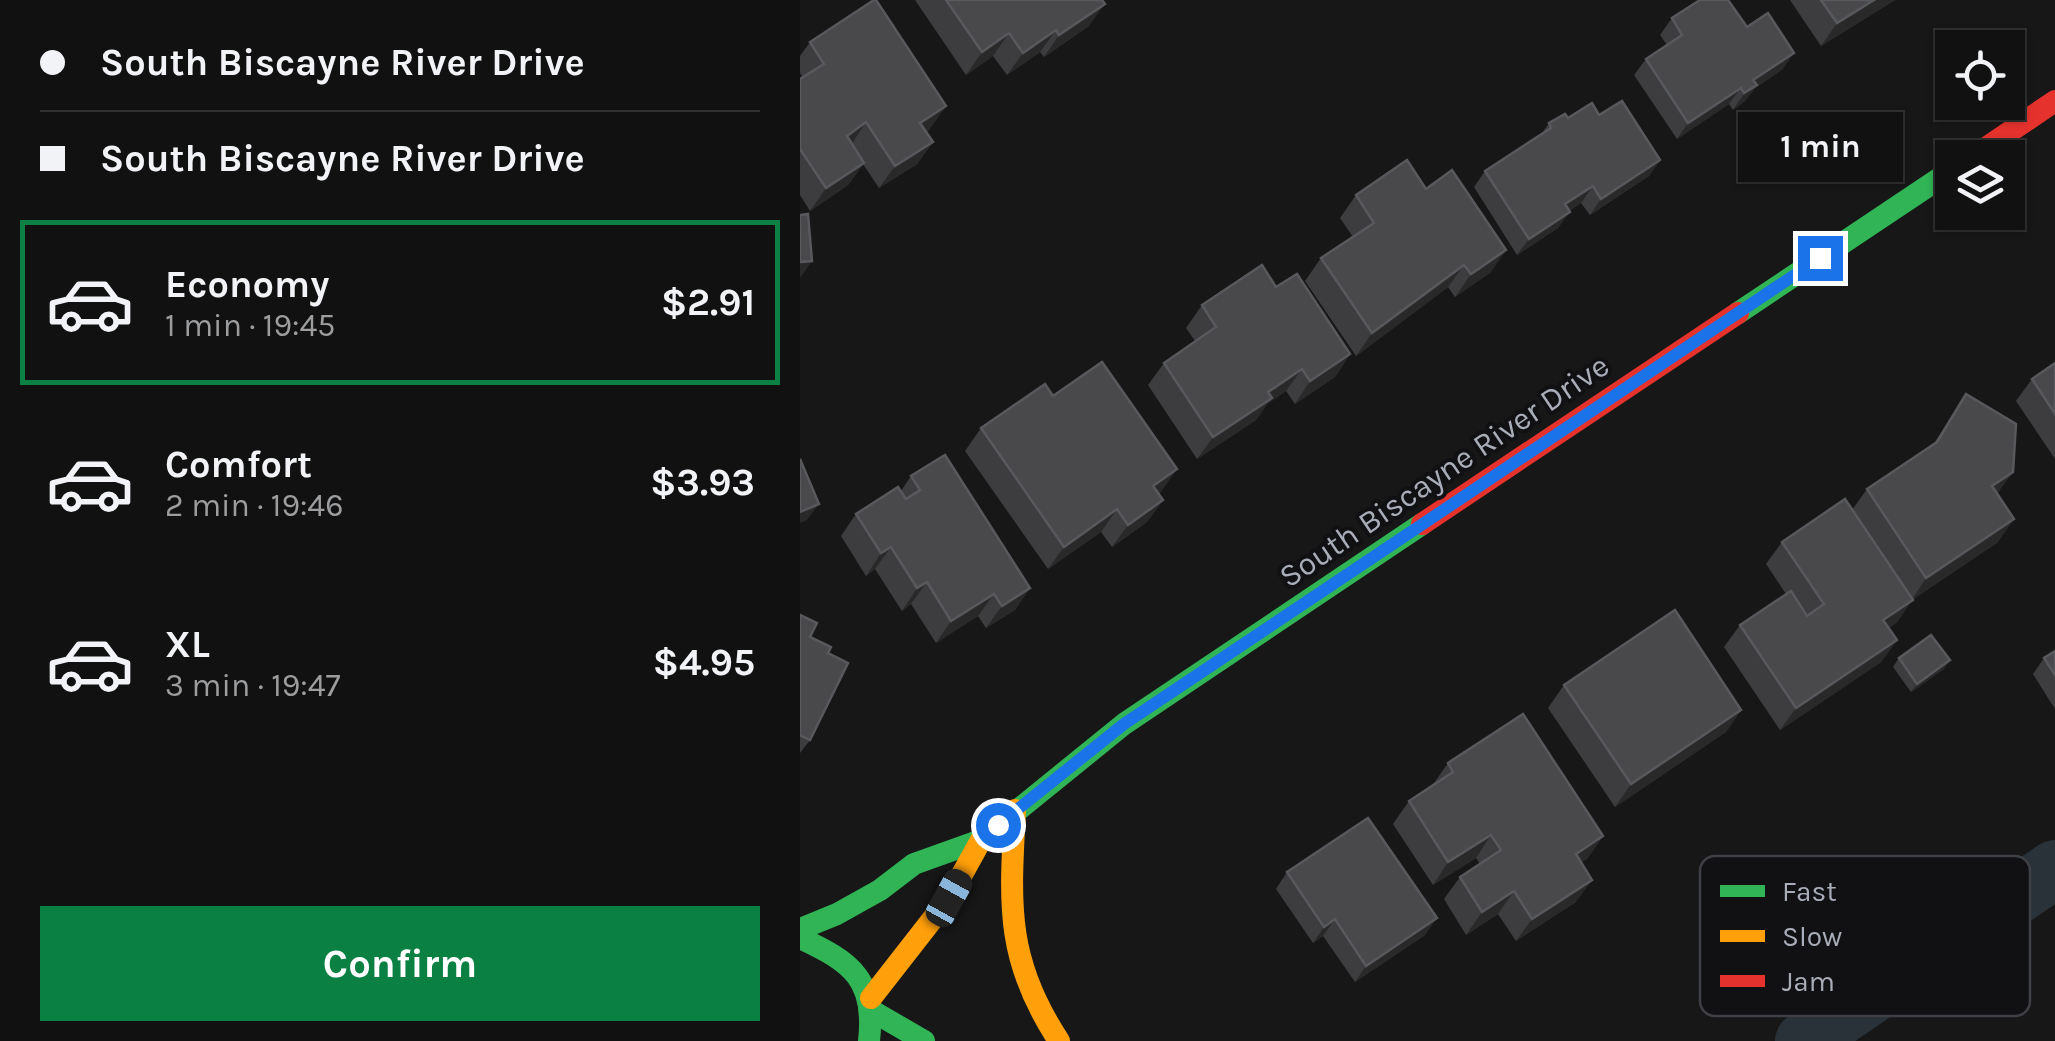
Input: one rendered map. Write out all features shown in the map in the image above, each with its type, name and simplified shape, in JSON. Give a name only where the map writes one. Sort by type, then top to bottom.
[{"type":"street","points":[[1998,140],[2055,101]]},
{"type":"street","name":"South Biscayne River Drive","points":[[872,1005],[949,898],[981,840],[1124,724],[1935,181]]},
{"type":"street","points":[[1015,810],[1010,886],[1016,958],[1026,987],[1059,1041]]},
{"type":"street","name":"South Biscayne River Drive","points":[[800,929],[880,890],[914,864],[981,840]]},
{"type":"street","points":[[800,938],[846,962],[872,1005],[924,1041]]},
{"type":"street","points":[[868,1041],[872,1005]]},
{"type":"building","points":[[874,0],[946,106],[920,123],[933,142],[895,166],[866,122],[847,136],[864,163],[826,188],[800,149],[800,79],[824,64],[810,42]]},
{"type":"building","points":[[946,0],[1102,0],[1105,4],[1059,35],[1056,30],[1023,53],[1009,33],[982,52]]},
{"type":"building","points":[[1700,0],[1728,0],[1747,27],[1768,13],[1794,53],[1753,80],[1757,85],[1744,93],[1741,88],[1688,123],[1646,59],[1682,35],[1672,18]]},
{"type":"building","points":[[1821,0],[1874,0],[1837,23]]},
{"type":"building","points":[[1622,101],[1660,160],[1601,199],[1593,186],[1565,204],[1570,212],[1529,239],[1485,171],[1551,128],[1549,123],[1565,114],[1568,118],[1592,103],[1599,115]]},
{"type":"building","points":[[1407,160],[1426,189],[1452,170],[1506,250],[1471,274],[1464,265],[1372,333],[1321,258],[1374,223],[1356,195]]},
{"type":"building","points":[[808,214],[812,261],[800,262],[800,215]]},
{"type":"building","points":[[1262,265],[1276,287],[1297,274],[1350,354],[1310,381],[1302,369],[1268,392],[1272,398],[1213,437],[1164,363],[1216,327],[1202,305]]},
{"type":"building","points":[[1102,362],[1177,469],[1153,486],[1163,500],[1128,525],[1117,509],[1064,547],[981,428],[1045,384],[1053,396]]},
{"type":"building","points":[[2055,363],[2055,414],[2032,379]]},
{"type":"building","points":[[1966,394],[2016,424],[2013,472],[1992,486],[2014,519],[1926,578],[1867,489],[1937,442]]},
{"type":"building","points":[[945,455],[1030,588],[1002,606],[994,594],[951,621],[927,582],[917,588],[891,547],[881,553],[856,514],[898,487],[906,499],[920,490],[911,476]]},
{"type":"building","points":[[800,459],[819,504],[800,512]]},
{"type":"building","points":[[1845,499],[1913,600],[1883,620],[1897,640],[1796,708],[1740,625],[1791,591],[1807,616],[1824,604],[1782,542]]},
{"type":"building","points":[[1675,610],[1741,710],[1631,784],[1564,685]]},
{"type":"building","points":[[800,615],[817,623],[810,637],[831,647],[828,653],[848,663],[810,740],[800,735]]},
{"type":"building","points":[[1931,635],[1950,660],[1917,684],[1899,658]]},
{"type":"building","points":[[2055,651],[2055,675],[2044,658]]},
{"type":"building","points":[[1523,714],[1603,836],[1576,854],[1592,880],[1532,919],[1514,891],[1482,912],[1460,877],[1501,850],[1491,835],[1448,862],[1409,801],[1453,772],[1448,763]]},
{"type":"building","points":[[1368,818],[1437,918],[1366,966],[1335,919],[1324,927],[1287,872]]},
{"type":"waterway","points":[[2030,886],[2055,869]]},
{"type":"waterway","points":[[1804,1041],[1840,1016]]},
{"type":"traffic: fast","points":[[1738,313],[1935,181]]},
{"type":"traffic: fast","points":[[800,929],[880,890],[914,864],[981,840],[1124,724],[1422,524]]},
{"type":"traffic: fast","points":[[800,938],[834,956],[857,976],[868,1003],[869,1041]]},
{"type":"traffic: fast","points":[[874,1012],[924,1041]]},
{"type":"traffic: slow","points":[[1015,810],[1012,903],[1020,957],[1041,1011],[1059,1041]]},
{"type":"traffic: slow","points":[[871,998],[949,898],[981,840]]},
{"type":"traffic: jam","points":[[1998,140],[2055,101]]},
{"type":"traffic: jam","points":[[1422,524],[1738,313]]},
{"type":"route","points":[[998,825],[1124,724],[1820,258]]}]
